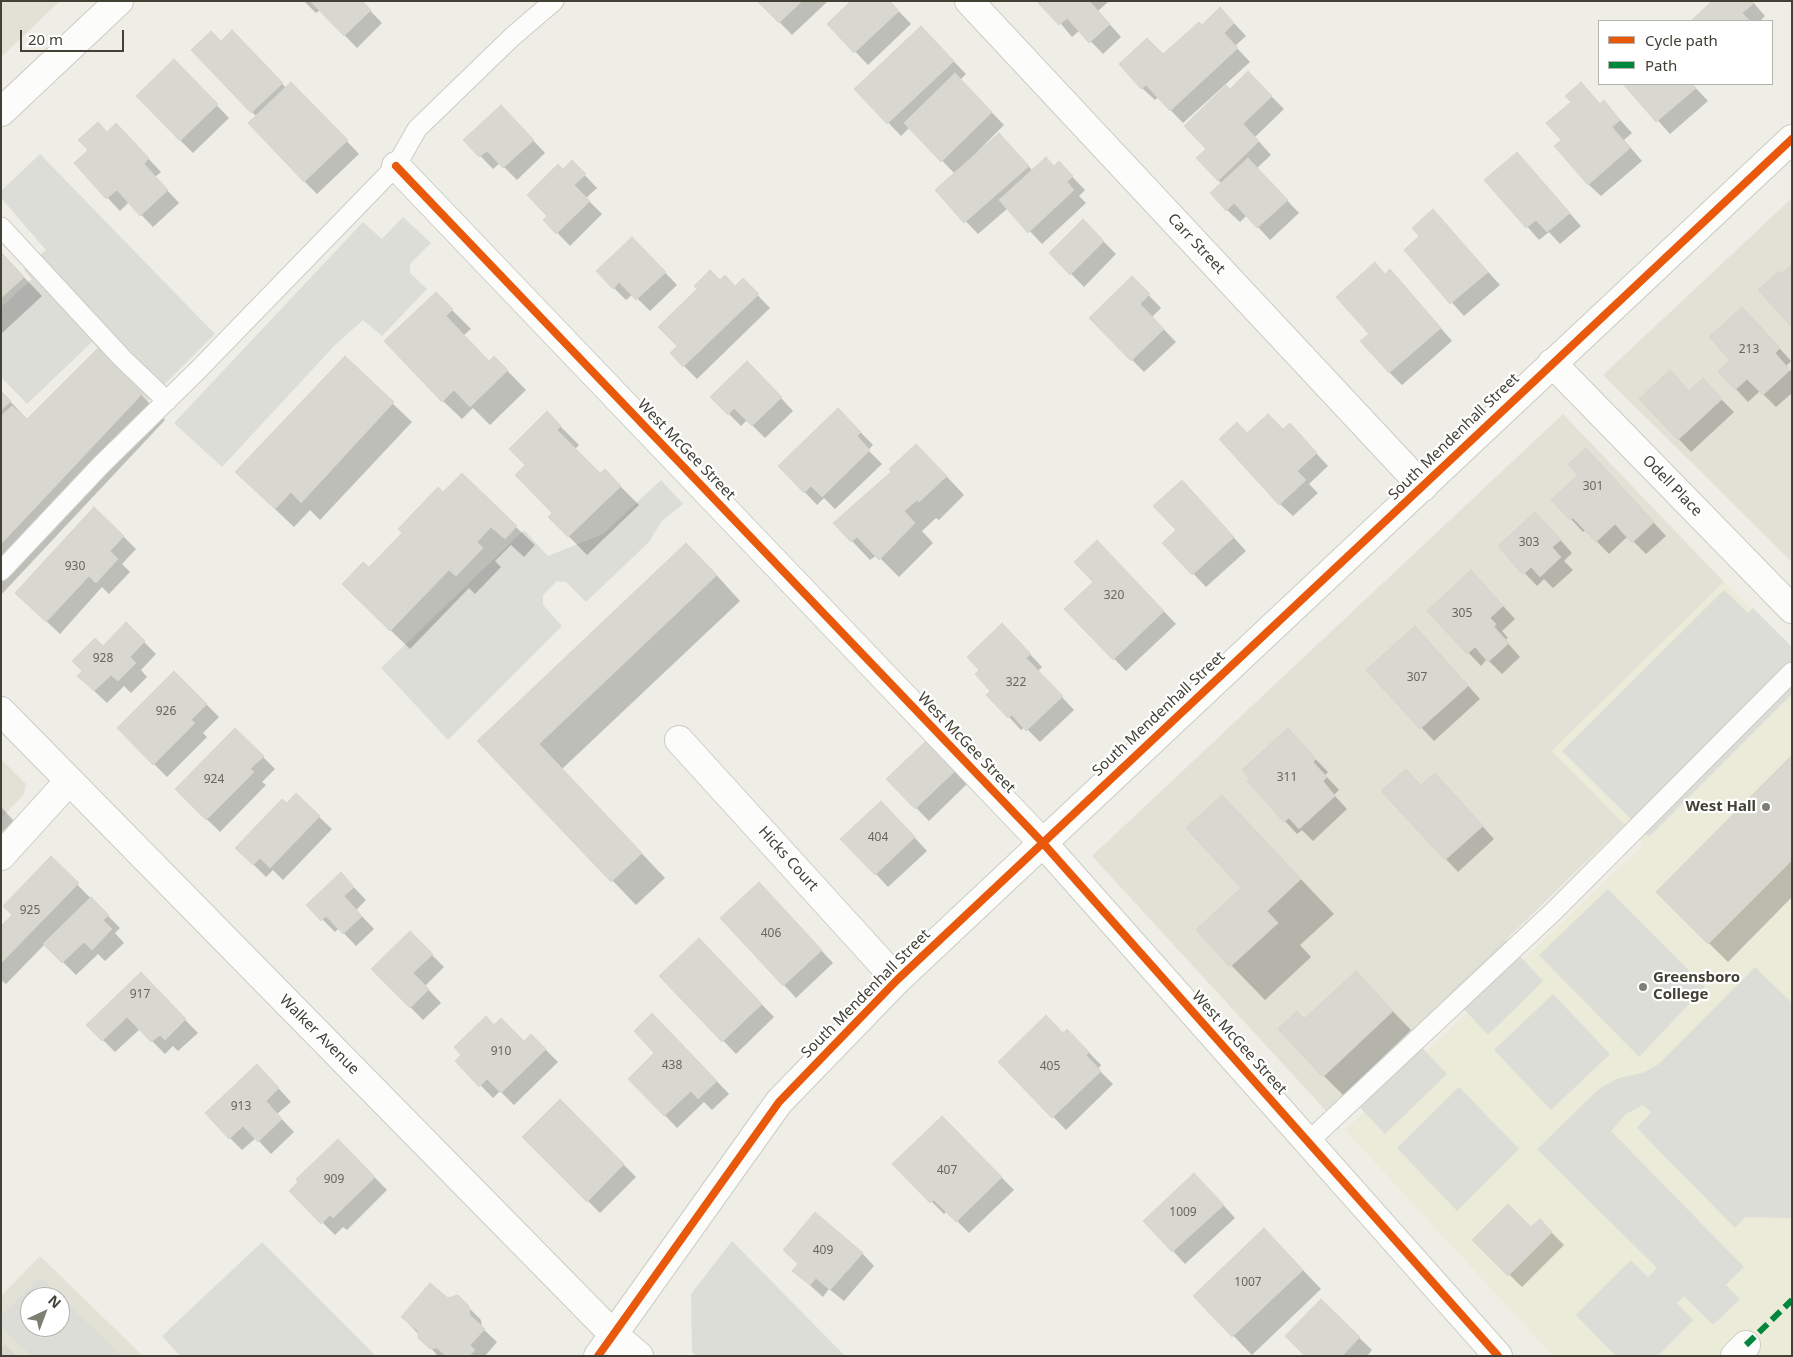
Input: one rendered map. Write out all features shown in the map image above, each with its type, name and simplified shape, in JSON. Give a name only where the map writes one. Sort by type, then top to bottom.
[{"type":"street","points":[[1,112],[119,1]]},
{"type":"street","name":"Carr Street","points":[[969,1],[1423,486]]},
{"type":"street","name":"South Mendenhall Street","points":[[598,1356],[612,1333],[779,1102],[897,980],[1792,139]]},
{"type":"street","name":"West McGee Street","points":[[396,166],[1042,842],[1498,1356]]},
{"type":"street","name":"Odell Place","points":[[1552,363],[1792,609]]},
{"type":"street","name":"Walker Avenue","points":[[1,711],[612,1333],[639,1356]]},
{"type":"street","name":"Hicks Court","points":[[679,740],[897,980]]},
{"type":"street","points":[[1,856],[70,781]]},
{"type":"lane","points":[[1,571],[101,465],[167,401],[396,166],[417,128],[512,36],[554,1]]},
{"type":"lane","points":[[1,227],[123,359],[167,401]]},
{"type":"lane","points":[[1308,1142],[1555,910],[1792,672]]},
{"type":"shaded area","points":[[1,1],[60,1],[1,57]]},
{"type":"shaded area","points":[[40,154],[215,334],[148,401],[92,342],[27,404],[1,377],[1,307],[32,279],[24,270],[46,250],[1,198],[1,191]]},
{"type":"shaded area","points":[[1792,198],[1792,562],[1603,375]]},
{"type":"shaded area","points":[[403,217],[431,243],[410,264],[410,273],[427,289],[382,336],[363,320],[336,344],[222,467],[174,423],[363,222],[382,239]]},
{"type":"shaded area","points":[[1563,414],[1724,582],[1552,751],[1625,824],[1328,1113],[1092,856]]},
{"type":"shaded area","points":[[661,480],[683,504],[661,522],[649,542],[586,602],[566,582],[557,581],[543,595],[543,605],[562,626],[448,740],[381,668],[524,530],[548,556],[603,534]]},
{"type":"shaded area","name":"Greensboro College","points":[[1724,582],[1792,649],[1792,1356],[1553,1356],[1345,1130],[1644,844],[1552,751]]},
{"type":"shaded area","points":[[1724,590],[1748,613],[1753,608],[1792,647],[1792,694],[1649,837],[1562,751]]},
{"type":"shaded area","points":[[1,759],[26,784],[24,794],[1,819]]},
{"type":"shaded area","points":[[1608,889],[1705,987],[1639,1057],[1539,955]]},
{"type":"shaded area","points":[[1505,940],[1543,981],[1488,1035],[1449,993]]},
{"type":"shaded area","points":[[1755,967],[1792,1003],[1792,1218],[1745,1217],[1735,1228],[1637,1128],[1651,1112],[1643,1105],[1626,1114],[1611,1131],[1744,1267],[1726,1285],[1740,1299],[1713,1325],[1684,1296],[1677,1303],[1693,1320],[1658,1356],[1616,1356],[1576,1315],[1631,1260],[1648,1277],[1657,1268],[1537,1149],[1600,1088],[1619,1078],[1642,1073],[1659,1064]]},
{"type":"shaded area","points":[[1553,994],[1610,1054],[1551,1110],[1494,1050]]},
{"type":"shaded area","points":[[1407,1032],[1447,1074],[1385,1134],[1344,1091]]},
{"type":"shaded area","points":[[1459,1087],[1519,1149],[1457,1211],[1397,1148]]},
{"type":"shaded area","points":[[732,1241],[845,1356],[696,1356],[692,1352],[691,1294]]},
{"type":"shaded area","points":[[262,1242],[376,1356],[180,1356],[162,1336]]},
{"type":"shaded area","points":[[40,1256],[143,1356],[1,1356],[1,1296]]},
{"type":"shaded area","points":[[40,1277],[50,1287],[30,1287]]},
{"type":"shaded area","points":[[20,1297],[20,1337],[70,1337],[70,1306],[121,1356],[32,1356],[1,1326],[1,1316]]},
{"type":"building","points":[[310,1],[362,1],[371,10],[344,36]]},
{"type":"building","points":[[757,1],[802,1],[779,23]]},
{"type":"building","points":[[851,1],[890,1],[899,11],[854,53],[827,24]]},
{"type":"building","points":[[1040,1],[1089,1],[1110,24],[1089,43],[1067,18],[1059,25],[1038,3]]},
{"type":"building","points":[[1712,1],[1752,1],[1754,3],[1742,13],[1749,20],[1692,20]]},
{"type":"building","points":[[1220,7],[1234,23],[1224,33],[1238,48],[1170,111],[1146,85],[1141,89],[1119,64],[1147,38],[1163,54],[1199,22],[1202,25]]},
{"type":"building","points":[[921,26],[954,61],[887,124],[854,89]]},
{"type":"building","points":[[232,30],[283,83],[251,113],[191,50],[211,31],[221,41]]},
{"type":"building","points":[[174,59],[218,104],[180,141],[136,96]]},
{"type":"building","points":[[1248,71],[1272,96],[1243,124],[1259,141],[1218,181],[1196,158],[1206,149],[1184,126],[1226,85],[1230,89]]},
{"type":"building","points":[[955,73],[992,112],[941,162],[904,123]]},
{"type":"building","points":[[291,82],[348,140],[304,182],[248,123]]},
{"type":"building","points":[[1581,82],[1600,104],[1604,100],[1620,120],[1612,127],[1630,148],[1588,185],[1554,146],[1561,140],[1546,123],[1571,102],[1565,96]]},
{"type":"building","points":[[1624,85],[1693,85],[1696,88],[1656,122]]},
{"type":"building","points":[[501,105],[534,140],[503,168],[487,151],[479,157],[463,140]]},
{"type":"building","points":[[98,122],[107,132],[116,123],[149,158],[144,164],[168,190],[140,216],[117,190],[106,199],[74,163],[88,150],[78,140]]},
{"type":"building","points":[[999,133],[1029,166],[964,223],[935,190]]},
{"type":"building","points":[[1517,152],[1570,213],[1547,232],[1536,220],[1526,228],[1484,180]]},
{"type":"building","points":[[1046,157],[1054,166],[1059,161],[1073,176],[1067,182],[1074,190],[1028,233],[999,200]]},
{"type":"building","points":[[1248,158],[1288,200],[1257,228],[1234,203],[1226,211],[1210,193]]},
{"type":"building","points":[[572,160],[586,174],[574,185],[590,201],[556,234],[543,220],[547,216],[527,195],[558,164],[563,169]]},
{"type":"building","points":[[1433,209],[1488,272],[1450,304],[1404,250],[1419,236],[1412,228]]},
{"type":"building","points":[[1083,219],[1104,241],[1070,275],[1049,253]]},
{"type":"building","points":[[632,237],[666,272],[636,300],[619,282],[613,289],[596,271]]},
{"type":"building","points":[[1,252],[24,277],[1,298]]},
{"type":"building","points":[[1375,262],[1385,274],[1390,269],[1441,328],[1389,373],[1360,341],[1369,334],[1336,297]]},
{"type":"building","points":[[1792,264],[1792,327],[1758,290],[1779,271],[1782,274]]},
{"type":"building","points":[[710,270],[720,280],[725,275],[735,286],[743,278],[759,294],[683,367],[670,353],[677,346],[658,327],[697,289],[694,286]]},
{"type":"building","points":[[1132,276],[1150,294],[1140,304],[1164,329],[1131,361],[1089,318]]},
{"type":"building","points":[[436,292],[453,309],[446,316],[489,361],[494,356],[508,370],[470,407],[454,390],[442,402],[384,341]]},
{"type":"building","points":[[1742,307],[1780,348],[1775,353],[1790,370],[1763,395],[1747,379],[1735,390],[1718,371],[1730,360],[1709,337]]},
{"type":"building","points":[[98,348],[142,394],[1,544],[1,416],[12,406],[27,419]]},
{"type":"building","points":[[345,356],[394,402],[301,503],[291,492],[275,509],[235,472]]},
{"type":"building","points":[[747,361],[782,397],[752,426],[734,408],[728,415],[710,397]]},
{"type":"building","points":[[1670,370],[1689,391],[1703,378],[1722,399],[1678,440],[1639,399]]},
{"type":"building","points":[[1,391],[11,401],[1,410]]},
{"type":"building","points":[[838,408],[861,432],[857,436],[870,450],[822,497],[811,486],[804,493],[778,466]]},
{"type":"building","points":[[547,411],[561,426],[557,430],[600,473],[605,469],[621,486],[568,537],[548,517],[552,513],[515,475],[525,465],[509,449]]},
{"type":"building","points":[[1268,414],[1283,429],[1290,423],[1317,453],[1297,471],[1306,480],[1279,505],[1219,439],[1237,422],[1247,433]]},
{"type":"building","points":[[916,444],[947,476],[919,502],[917,500],[904,511],[915,523],[879,560],[857,537],[851,542],[833,523],[891,472],[889,469]]},
{"type":"building","points":[[1586,448],[1654,522],[1632,543],[1615,524],[1596,542],[1573,518],[1570,520],[1551,500],[1578,475],[1568,464]]},
{"type":"building","points":[[462,473],[517,526],[505,539],[491,527],[477,542],[483,548],[456,576],[449,570],[390,631],[342,584],[363,562],[369,567],[402,533],[398,529],[438,487],[443,492]]},
{"type":"building","points":[[1182,480],[1234,537],[1192,575],[1162,543],[1176,530],[1153,506]]},
{"type":"building","points":[[94,507],[124,536],[110,551],[118,559],[96,583],[89,576],[46,622],[15,593]]},
{"type":"building","points":[[1535,512],[1561,540],[1552,547],[1561,557],[1540,577],[1531,567],[1523,575],[1498,546]]},
{"type":"building","points":[[1097,540],[1164,611],[1113,660],[1064,609],[1093,582],[1074,562]]},
{"type":"building","points":[[686,543],[717,575],[539,744],[642,853],[611,882],[477,741]]},
{"type":"building","points":[[1471,570],[1503,606],[1490,618],[1496,624],[1494,627],[1509,643],[1488,662],[1475,647],[1467,654],[1427,611]]},
{"type":"building","points":[[126,622],[145,641],[130,657],[136,663],[118,681],[111,675],[94,691],[77,676],[82,671],[72,661],[95,638],[103,646]]},
{"type":"building","points":[[1002,623],[1031,654],[1026,658],[1063,696],[1026,731],[1012,715],[1008,718],[986,695],[990,691],[975,674],[979,670],[967,657]]},
{"type":"building","points":[[1415,626],[1468,686],[1420,729],[1366,670]]},
{"type":"building","points":[[174,671],[207,704],[191,720],[195,723],[153,765],[117,728]]},
{"type":"building","points":[[235,728],[264,756],[250,769],[254,772],[206,820],[175,789]]},
{"type":"building","points":[[1288,728],[1316,759],[1313,762],[1327,777],[1323,781],[1335,796],[1299,829],[1289,818],[1284,822],[1247,781],[1250,779],[1242,770]]},
{"type":"building","points":[[926,741],[955,771],[915,809],[886,779]]},
{"type":"building","name":"West Hall","points":[[1792,755],[1792,860],[1708,944],[1656,892]]},
{"type":"building","points":[[1406,769],[1421,785],[1435,773],[1483,826],[1445,860],[1381,791]]},
{"type":"building","points":[[296,793],[320,816],[270,868],[260,858],[253,865],[235,848],[282,799],[287,803]]},
{"type":"building","points":[[1222,795],[1301,879],[1267,911],[1278,923],[1230,967],[1196,930],[1241,888],[1186,828]]},
{"type":"building","points":[[881,801],[915,837],[875,875],[840,839]]},
{"type":"building","points":[[51,856],[79,883],[1,963],[1,926],[12,915],[3,906]]},
{"type":"building","points":[[341,872],[354,887],[344,896],[362,916],[343,934],[326,916],[321,921],[306,905]]},
{"type":"building","points":[[759,882],[822,950],[783,986],[720,918]]},
{"type":"building","points":[[91,897],[109,915],[103,920],[112,929],[92,950],[84,942],[62,963],[43,944]]},
{"type":"building","points":[[410,931],[433,954],[413,973],[429,989],[410,1008],[371,969]]},
{"type":"building","points":[[699,938],[762,1004],[722,1042],[659,976]]},
{"type":"building","points":[[1356,971],[1393,1011],[1323,1077],[1278,1029],[1297,1011],[1304,1019]]},
{"type":"building","points":[[141,972],[186,1019],[165,1040],[160,1035],[151,1042],[127,1017],[102,1041],[86,1025]]},
{"type":"building","points":[[652,1013],[717,1081],[698,1099],[691,1091],[664,1116],[628,1079],[654,1053],[634,1031]]},
{"type":"building","points":[[1046,1015],[1063,1033],[1067,1029],[1089,1052],[1086,1055],[1101,1071],[1052,1118],[998,1062]]},
{"type":"building","points":[[486,1016],[494,1025],[501,1018],[524,1041],[531,1034],[546,1049],[501,1093],[487,1079],[479,1087],[455,1061],[461,1055],[454,1047]]},
{"type":"building","points":[[257,1064],[279,1088],[266,1101],[282,1119],[258,1142],[243,1126],[229,1139],[205,1113]]},
{"type":"building","points":[[560,1099],[624,1164],[587,1202],[522,1137]]},
{"type":"building","points":[[942,1116],[1002,1177],[956,1222],[934,1200],[930,1203],[892,1164]]},
{"type":"building","points":[[338,1139],[375,1177],[333,1218],[330,1215],[321,1224],[289,1191],[298,1182],[296,1179]]},
{"type":"building","points":[[1194,1173],[1224,1205],[1172,1252],[1143,1221]]},
{"type":"building","points":[[1508,1204],[1531,1227],[1540,1219],[1552,1232],[1508,1276],[1472,1240]]},
{"type":"building","points":[[815,1212],[863,1253],[830,1290],[816,1278],[810,1285],[792,1271],[798,1264],[783,1250]]},
{"type":"building","points":[[1264,1228],[1303,1270],[1232,1337],[1193,1296]]},
{"type":"building","points":[[430,1283],[448,1298],[458,1295],[469,1306],[470,1315],[485,1329],[470,1345],[475,1350],[469,1356],[446,1356],[437,1348],[430,1349],[418,1338],[418,1331],[401,1317]]},
{"type":"building","points":[[1321,1299],[1360,1337],[1342,1356],[1305,1356],[1285,1336]]},
{"type":"building","points":[[5,1345],[16,1356],[1,1356],[1,1349]]},
{"type":"marked path","points":[[1746,1345],[1792,1300]]},
{"type":"cycle path","points":[[598,1356],[779,1102],[897,980],[1792,139]]},
{"type":"cycle path","points":[[396,166],[1042,842],[1498,1356]]},
{"type":"place","name":"West Hall","points":[[1766,807]]},
{"type":"place","name":"Greensboro College","points":[[1643,987]]}]
